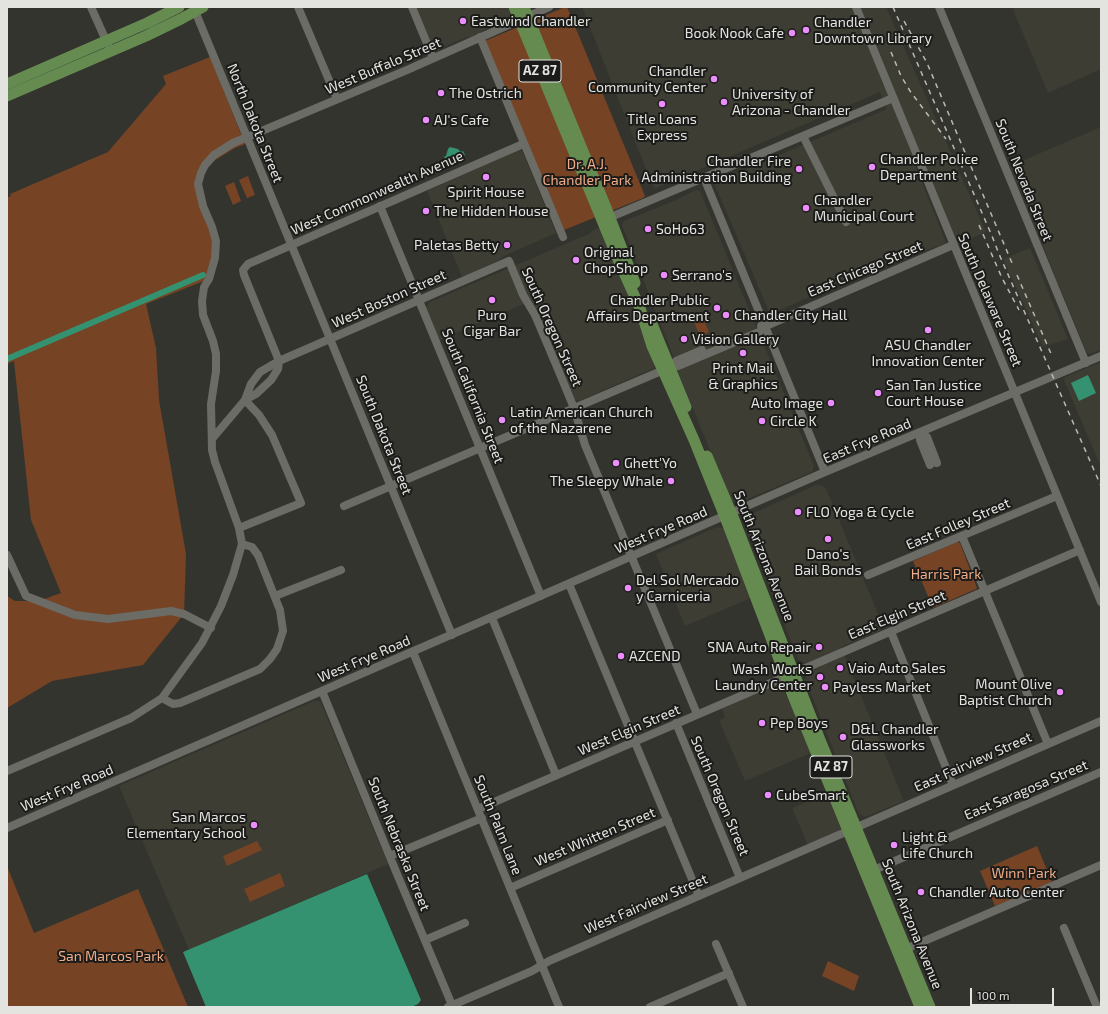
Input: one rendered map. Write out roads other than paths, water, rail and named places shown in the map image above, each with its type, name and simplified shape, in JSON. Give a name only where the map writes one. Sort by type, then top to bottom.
[{"type":"main road","points":[[7,84],[156,19],[179,7]]},
{"type":"main road","name":"AZ 87","points":[[514,7],[524,14]]},
{"type":"main road","points":[[7,96],[176,22],[199,9]]},
{"type":"main road","name":"South Arizona Avenue","points":[[524,14],[565,120],[606,219],[626,280],[640,308],[649,337],[666,369],[689,421],[739,542],[790,675],[852,829],[902,950],[930,1007]]},
{"type":"main road","name":"South Arizona Avenue","points":[[852,829],[874,870],[920,1007]]},
{"type":"street","points":[[91,7],[110,51]]},
{"type":"street","points":[[298,7],[337,99]]},
{"type":"street","points":[[412,7],[433,58]]},
{"type":"street","name":"West Buffalo Street","points":[[242,544],[239,528],[215,462],[212,439],[211,404],[216,371],[216,354],[213,340],[203,315],[202,301],[204,287],[215,258],[216,241],[203,206],[198,184],[201,173],[214,155],[233,143],[480,38],[524,14],[549,7]]},
{"type":"street","name":"South Delaware Street","points":[[856,7],[1101,602]]},
{"type":"street","name":"South Nevada Street","points":[[939,7],[1086,362]]},
{"type":"street","name":"North Dakota Street","points":[[199,9],[247,137],[291,246]]},
{"type":"street","points":[[480,38],[562,237]]},
{"type":"street","points":[[606,219],[893,98]]},
{"type":"street","points":[[803,136],[846,222]]},
{"type":"street","name":"West Commonwealth Avenue","points":[[279,361],[244,275],[243,270],[248,264],[523,144]]},
{"type":"street","points":[[704,178],[825,472]]},
{"type":"street","name":"South California Street","points":[[380,206],[541,596]]},
{"type":"street","name":"East Chicago Street","points":[[344,506],[666,369],[678,366],[759,332],[766,326],[953,245]]},
{"type":"street","name":"South Dakota Street","points":[[291,246],[452,635]]},
{"type":"street","name":"West Boston Street","points":[[212,439],[245,400],[256,376],[260,372],[279,361],[509,261]]},
{"type":"street","name":"South Oregon Street","points":[[509,261],[523,295],[541,330],[574,408],[585,445],[697,714]]},
{"type":"street","name":"East Frye Road","points":[[728,515],[825,472],[1101,356]]},
{"type":"street","name":"West Boston Street","points":[[245,400],[256,394],[271,380],[278,369],[279,361]]},
{"type":"street","points":[[239,528],[301,503],[272,435],[259,415],[245,400]]},
{"type":"street","points":[[920,432],[926,438],[934,464]]},
{"type":"street","name":"East Folley Street","points":[[868,575],[1057,496]]},
{"type":"street","name":"West Frye Road","points":[[7,828],[728,515]]},
{"type":"street","points":[[962,536],[1048,744]]},
{"type":"street","points":[[7,771],[132,718],[162,698],[202,643],[211,628],[233,575],[242,544],[252,547],[258,555],[280,610],[282,631],[277,649],[260,669],[180,703],[173,704],[162,698]]},
{"type":"street","name":"East Elgin Street","points":[[790,675],[1080,550]]},
{"type":"street","points":[[7,555],[26,596],[75,615],[108,619],[171,611],[184,614],[211,628]]},
{"type":"street","points":[[275,596],[341,570]]},
{"type":"street","points":[[569,584],[699,896]]},
{"type":"street","points":[[492,618],[556,775]]},
{"type":"street","points":[[890,632],[953,785]]},
{"type":"street","name":"South Palm Lane","points":[[413,652],[559,1007]]},
{"type":"street","name":"West Elgin Street","points":[[478,809],[790,675]]},
{"type":"street","name":"South Nebraska Street","points":[[322,691],[425,940],[450,1006]]},
{"type":"street","name":"East Fairview Street","points":[[852,829],[1101,721]]},
{"type":"street","name":"South Oregon Street","points":[[676,724],[740,878]]},
{"type":"street","name":"East Saragosa Street","points":[[874,870],[1101,772]]},
{"type":"street","points":[[390,856],[482,818]]},
{"type":"street","name":"West Whitten Street","points":[[510,888],[668,820]]},
{"type":"street","name":"West Fairview Street","points":[[450,1006],[532,971],[549,961],[852,829]]},
{"type":"street","points":[[902,950],[1101,865]]},
{"type":"street","points":[[425,940],[465,923]]},
{"type":"street","points":[[1064,928],[1097,1007]]},
{"type":"street","points":[[716,944],[743,1007]]},
{"type":"street","points":[[650,1007],[729,973]]},
{"type":"waterway","points":[[7,359],[203,275]]},
{"type":"railway","points":[[893,7],[1101,486]]},
{"type":"railway","points":[[904,21],[927,63],[1012,263]]},
{"type":"railway","points":[[891,52],[901,76],[910,91],[946,139]]},
{"type":"railway","points":[[979,225],[1002,278],[1019,310]]},
{"type":"railway","points":[[1017,275],[1052,356]]},
{"type":"place","name":"Eastwind Chandler","points":[[463,21]]},
{"type":"place","name":"Chandler Downtown Library","points":[[806,30]]},
{"type":"place","name":"Book Nook Cafe","points":[[792,33]]},
{"type":"place","name":"Chandler Community Center","points":[[714,79]]},
{"type":"place","name":"The Ostrich","points":[[441,93]]},
{"type":"place","name":"University of Arizona - Chandler","points":[[724,102]]},
{"type":"place","name":"Title Loans Express","points":[[662,104]]},
{"type":"place","name":"AJ's Cafe","points":[[426,120]]},
{"type":"place","name":"Chandler Police Department","points":[[872,167]]},
{"type":"place","name":"Chandler Fire Administration Building","points":[[799,169]]},
{"type":"place","name":"Spirit House","points":[[486,177]]},
{"type":"place","name":"Chandler Municipal Court","points":[[806,208]]},
{"type":"place","name":"The Hidden House","points":[[426,211]]},
{"type":"place","name":"SoHo63","points":[[648,229]]},
{"type":"place","name":"Paletas Betty","points":[[507,245]]},
{"type":"place","name":"Original ChopShop","points":[[576,260]]},
{"type":"place","name":"Serrano's","points":[[664,275]]},
{"type":"place","name":"Puro Cigar Bar","points":[[492,300]]},
{"type":"place","name":"Chandler Public Affairs Department","points":[[717,308]]},
{"type":"place","name":"Chandler City Hall","points":[[726,315]]},
{"type":"place","name":"ASU Chandler Innovation Center","points":[[928,330]]},
{"type":"place","name":"Vision Gallery","points":[[684,339]]},
{"type":"place","name":"Print Mail & Graphics","points":[[743,353]]},
{"type":"place","name":"San Tan Justice Court House","points":[[878,393]]},
{"type":"place","name":"Auto Image","points":[[831,403]]},
{"type":"place","name":"Latin American Church of the Nazarene","points":[[502,420]]},
{"type":"place","name":"Circle K","points":[[762,421]]},
{"type":"place","name":"Ghett'Yo","points":[[616,463]]},
{"type":"place","name":"The Sleepy Whale","points":[[671,481]]},
{"type":"place","name":"FLO Yoga & Cycle","points":[[798,512]]},
{"type":"place","name":"Dano's Bail Bonds","points":[[828,539]]},
{"type":"place","name":"Del Sol Mercado y Carniceria","points":[[628,588]]},
{"type":"place","name":"SNA Auto Repair","points":[[819,647]]},
{"type":"place","name":"AZCEND","points":[[621,656]]},
{"type":"place","name":"Vaio Auto Sales","points":[[840,668]]},
{"type":"place","name":"Wash Works Laundry Center","points":[[820,677]]},
{"type":"place","name":"Payless Market","points":[[825,687]]},
{"type":"place","name":"Mount Olive Baptist Church","points":[[1060,692]]},
{"type":"place","name":"Pep Boys","points":[[762,723]]},
{"type":"place","name":"D&L Chandler Glassworks","points":[[843,737]]},
{"type":"place","name":"CubeSmart","points":[[768,795]]},
{"type":"place","name":"San Marcos Elementary School","points":[[254,825]]},
{"type":"place","name":"Light & Life Church","points":[[894,845]]},
{"type":"place","name":"Chandler Auto Center","points":[[921,892]]},
{"type":"park label","name":"Dr. A.J. Chandler Park","points":[[587,172]]},
{"type":"park label","name":"Harris Park","points":[[946,574]]},
{"type":"park label","name":"Winn Park","points":[[1024,873]]},
{"type":"park label","name":"San Marcos Park","points":[[111,956]]}]
